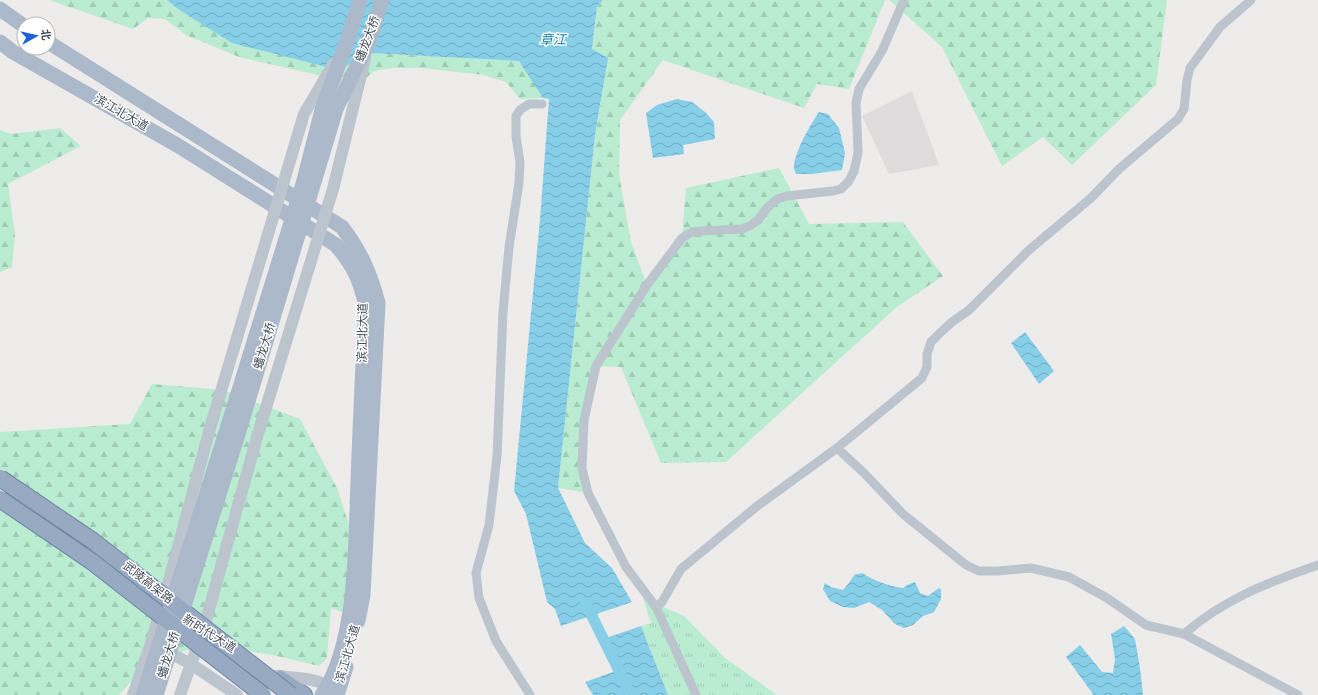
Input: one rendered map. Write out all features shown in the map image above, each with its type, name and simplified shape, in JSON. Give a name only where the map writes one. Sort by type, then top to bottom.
[{"type":"highway","name":"武陵高架路","points":[[0,478],[93,541],[291,695]]},
{"type":"highway","name":"武陵高架路","points":[[0,499],[91,561],[263,695]]},
{"type":"highway","points":[[275,676],[304,695]]},
{"type":"main road","name":"蟠龙大桥","points":[[143,695],[303,184],[323,106],[347,42],[360,0]]},
{"type":"main road","name":"蟠龙大桥","points":[[156,695],[240,431],[336,109],[368,44],[382,0]]},
{"type":"main road","points":[[0,9],[16,20]]},
{"type":"main road","name":"滨江北大道","points":[[0,42],[13,52],[178,145],[336,245],[349,260],[359,280],[366,305],[352,595],[334,692]]},
{"type":"main road","name":"滨江北大道","points":[[56,47],[342,227],[354,243],[365,263],[378,303],[363,595],[351,652],[334,692]]},
{"type":"street","points":[[696,695],[656,607],[623,560],[588,493],[582,468],[584,420],[596,366],[647,285],[682,238],[692,232],[742,229],[751,226],[777,199],[787,196],[834,191],[841,189],[849,181],[854,171],[858,153],[856,103],[858,89],[882,51],[904,0]]},
{"type":"street","points":[[656,607],[662,602],[681,569],[756,507],[837,448],[922,378],[927,367],[927,354],[931,342],[952,322],[970,310],[1029,250],[1091,198],[1119,169],[1178,119],[1184,109],[1187,80],[1190,68],[1220,28],[1251,0]]},
{"type":"street","points":[[133,695],[151,643],[210,428],[304,114],[347,42]]},
{"type":"street","points":[[180,695],[203,631],[257,437],[333,189],[368,44]]},
{"type":"street","points":[[530,695],[496,641],[479,598],[476,573],[489,525],[497,456],[503,312],[509,247],[519,183],[520,162],[516,136],[516,116],[520,110],[529,104],[542,104]]},
{"type":"street","points":[[837,448],[864,473],[903,514],[966,565],[979,571],[1031,568],[1070,578],[1107,598],[1146,625],[1184,634],[1298,695]]},
{"type":"street","points":[[1184,634],[1202,618],[1243,594],[1276,579],[1318,565]]},
{"type":"street","name":"新时代大道","points":[[162,605],[275,676]]},
{"type":"street","points":[[151,643],[191,664],[237,695]]},
{"type":"street","points":[[275,676],[310,678],[334,692]]},
{"type":"shaded area","points":[[912,91],[939,165],[889,174],[862,116]]},
{"type":"green space","points":[[49,0],[167,0],[178,9],[371,53],[520,61],[543,98],[520,99],[506,82],[484,75],[421,68],[393,68],[374,71],[364,80],[347,85],[336,85],[318,75],[239,57],[186,35],[165,19],[148,18],[133,29]]},
{"type":"green space","points":[[603,0],[885,0],[849,89],[817,84],[804,108],[663,60],[620,120],[619,174],[631,242],[647,285],[682,238],[686,188],[779,168],[809,224],[903,222],[943,276],[898,306],[726,462],[661,463],[621,367],[596,366],[582,468],[588,493],[558,488],[595,135],[601,103],[592,50],[597,6]]},
{"type":"green space","points":[[889,0],[1167,0],[1156,85],[1072,165],[1043,137],[1002,166],[942,47]]},
{"type":"green space","points":[[60,128],[81,146],[8,184],[15,235],[12,267],[0,272],[0,130],[11,134]]},
{"type":"green space","points":[[152,384],[223,390],[300,419],[337,488],[360,559],[359,618],[331,608],[327,658],[319,666],[273,655],[228,648],[187,650],[144,667],[119,695],[0,695],[0,432],[130,424]]},
{"type":"green space","points":[[643,598],[684,616],[725,658],[777,695],[668,695],[641,626],[651,623]]},
{"type":"water","name":"章江","points":[[167,0],[603,0],[597,6],[592,49],[608,58],[595,135],[558,488],[585,543],[612,568],[632,602],[561,626],[555,609],[547,602],[526,514],[514,491],[540,220],[549,99],[543,98],[519,61],[371,53],[338,70],[232,43],[178,9]]},
{"type":"water","points":[[677,99],[692,102],[705,112],[714,122],[715,139],[683,145],[684,154],[653,158],[646,113],[657,105]]},
{"type":"water","points":[[819,112],[828,114],[839,128],[845,153],[842,170],[812,174],[796,174],[794,166],[797,152]]},
{"type":"water","points":[[1025,332],[1054,371],[1039,384],[1011,343]]},
{"type":"water","points":[[862,573],[882,583],[897,587],[903,588],[915,582],[920,593],[928,596],[939,588],[941,590],[941,599],[934,612],[923,616],[913,625],[904,628],[895,624],[882,610],[869,602],[854,608],[843,607],[830,601],[823,589],[825,583],[831,587],[843,590],[854,575]]},
{"type":"water","points":[[641,626],[668,695],[593,695],[585,682],[616,671],[606,638]]},
{"type":"water","points":[[1124,626],[1135,639],[1143,695],[1092,695],[1093,694],[1066,657],[1080,645],[1102,672],[1113,673],[1115,659],[1111,634]]},
{"type":"waterway","points":[[585,602],[631,695]]}]
